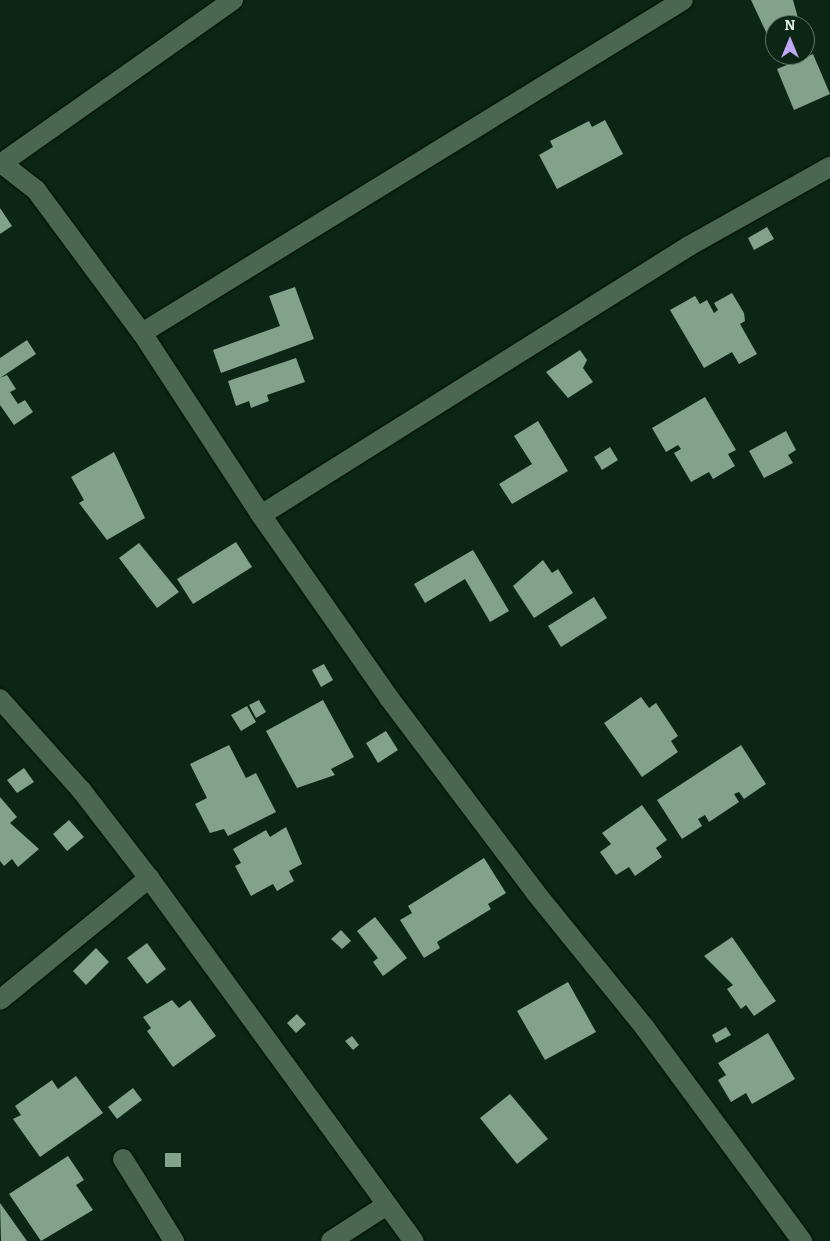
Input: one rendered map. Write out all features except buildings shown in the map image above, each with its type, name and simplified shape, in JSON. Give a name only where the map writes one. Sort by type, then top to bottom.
[{"type":"street","points":[[233,0],[1,162],[36,190],[142,333],[261,515],[395,706],[535,892],[645,1028],[802,1241]]},
{"type":"street","points":[[142,333],[684,0]]},
{"type":"street","points":[[261,515],[689,246],[830,167]]},
{"type":"street","points":[[0,699],[82,791],[148,878],[385,1206],[414,1241]]},
{"type":"street","points":[[0,1000],[148,878]]},
{"type":"street","points":[[123,1159],[174,1241]]},
{"type":"street","points":[[331,1241],[385,1206]]}]
